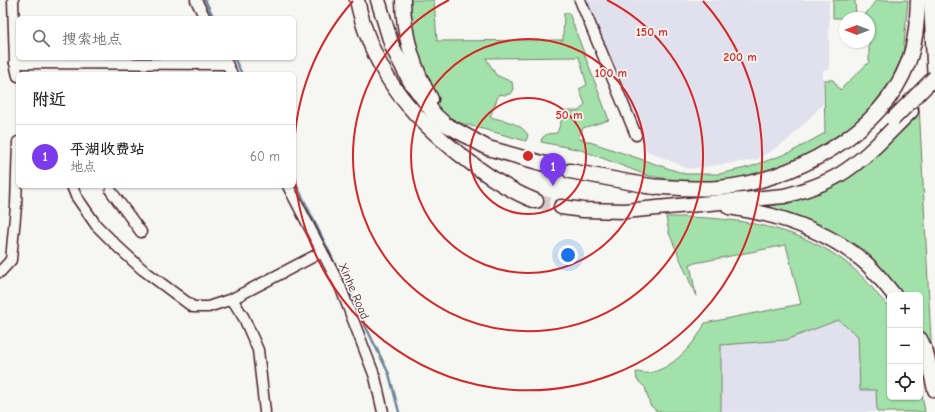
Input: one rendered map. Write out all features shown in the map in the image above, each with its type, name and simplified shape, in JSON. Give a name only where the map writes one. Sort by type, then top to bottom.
[{"type":"highway","points":[[356,0],[364,30],[375,56],[394,90],[422,123],[482,172],[518,194],[536,201]]},
{"type":"highway","points":[[370,0],[375,24],[384,50],[403,85],[429,121],[482,172]]},
{"type":"highway","points":[[378,0],[392,46],[410,81],[425,104],[445,124],[488,148],[545,164]]},
{"type":"highway","points":[[403,0],[410,47],[416,68],[428,93],[446,119],[488,148]]},
{"type":"highway","points":[[646,186],[701,189],[742,184],[770,178],[791,170],[827,152],[864,124],[894,90],[908,64],[916,37],[918,0]]},
{"type":"highway","points":[[931,0],[935,82]]},
{"type":"highway","points":[[561,207],[604,212],[768,199],[805,190],[839,175],[858,162],[935,77]]},
{"type":"highway","points":[[570,171],[646,186],[702,194],[768,192],[782,190],[803,184],[836,169],[854,157],[935,87]]},
{"type":"highway","points":[[647,209],[723,207],[748,210],[790,220],[823,235],[862,260],[891,292]]},
{"type":"highway","points":[[923,346],[926,352],[935,390]]},
{"type":"street","points":[[13,0],[15,63],[17,72]]},
{"type":"street","points":[[196,0],[204,16]]},
{"type":"street","points":[[580,0],[636,135]]},
{"type":"street","points":[[15,63],[226,61],[231,72]]},
{"type":"street","points":[[0,272],[11,260],[17,188]]},
{"type":"street","points":[[73,188],[76,196],[96,225],[142,269],[179,298],[193,306],[204,307],[232,299],[322,252]]},
{"type":"street","points":[[110,188],[141,232]]},
{"type":"street","name":"Xinhe Road","points":[[289,188],[340,286],[375,377],[383,412]]},
{"type":"street","points":[[232,299],[244,318],[258,350],[265,412]]},
{"type":"shaded area","points":[[584,0],[829,0],[829,70],[823,70],[823,104],[787,141],[756,160],[689,169],[647,151]]},
{"type":"shaded area","points":[[838,320],[858,336],[860,389],[876,390],[877,412],[721,412],[721,345],[786,340]]},
{"type":"green space","points":[[401,0],[434,0],[437,41],[563,40],[564,13],[569,13],[609,120],[583,128],[578,138],[685,174],[719,174],[750,167],[791,152],[825,133],[824,80],[833,80],[840,90],[869,62],[869,48],[875,48],[875,12],[867,12],[876,0],[908,0],[903,55],[891,80],[873,105],[854,124],[800,161],[772,171],[734,181],[683,181],[649,176],[581,150],[541,142],[542,138],[547,134],[557,133],[565,111],[579,111],[585,104],[579,89],[587,85],[579,57],[486,58],[496,75],[512,82],[513,89],[510,94],[499,94],[490,117],[521,127],[528,135],[526,141],[450,120],[427,97]]},
{"type":"green space","points":[[833,0],[855,0],[856,12],[839,12],[839,18],[833,18]]},
{"type":"green space","points":[[919,105],[932,360],[923,344],[923,292],[895,292],[870,262],[762,208],[809,196],[830,185],[858,165]]},
{"type":"green space","points":[[666,217],[722,219],[751,223],[779,230],[806,239],[831,252],[854,269],[887,305],[887,400],[923,400],[925,412],[877,412],[876,390],[860,390],[858,336],[838,320],[786,340],[721,345],[721,412],[658,412],[650,405],[645,387],[637,380],[636,372],[647,373],[666,367],[689,347],[696,339],[705,323],[801,304],[786,245],[690,264],[696,296],[669,233]]},
{"type":"waterway","points":[[205,0],[213,16]]},
{"type":"waterway","points":[[235,60],[241,72]]},
{"type":"waterway","points":[[296,184],[389,374],[399,412]]},
{"type":"tunnel","points":[[545,164],[570,171]]},
{"type":"tunnel","points":[[536,201],[561,207]]},
{"type":"place","name":"平湖收费站","points":[[553,186]]}]
